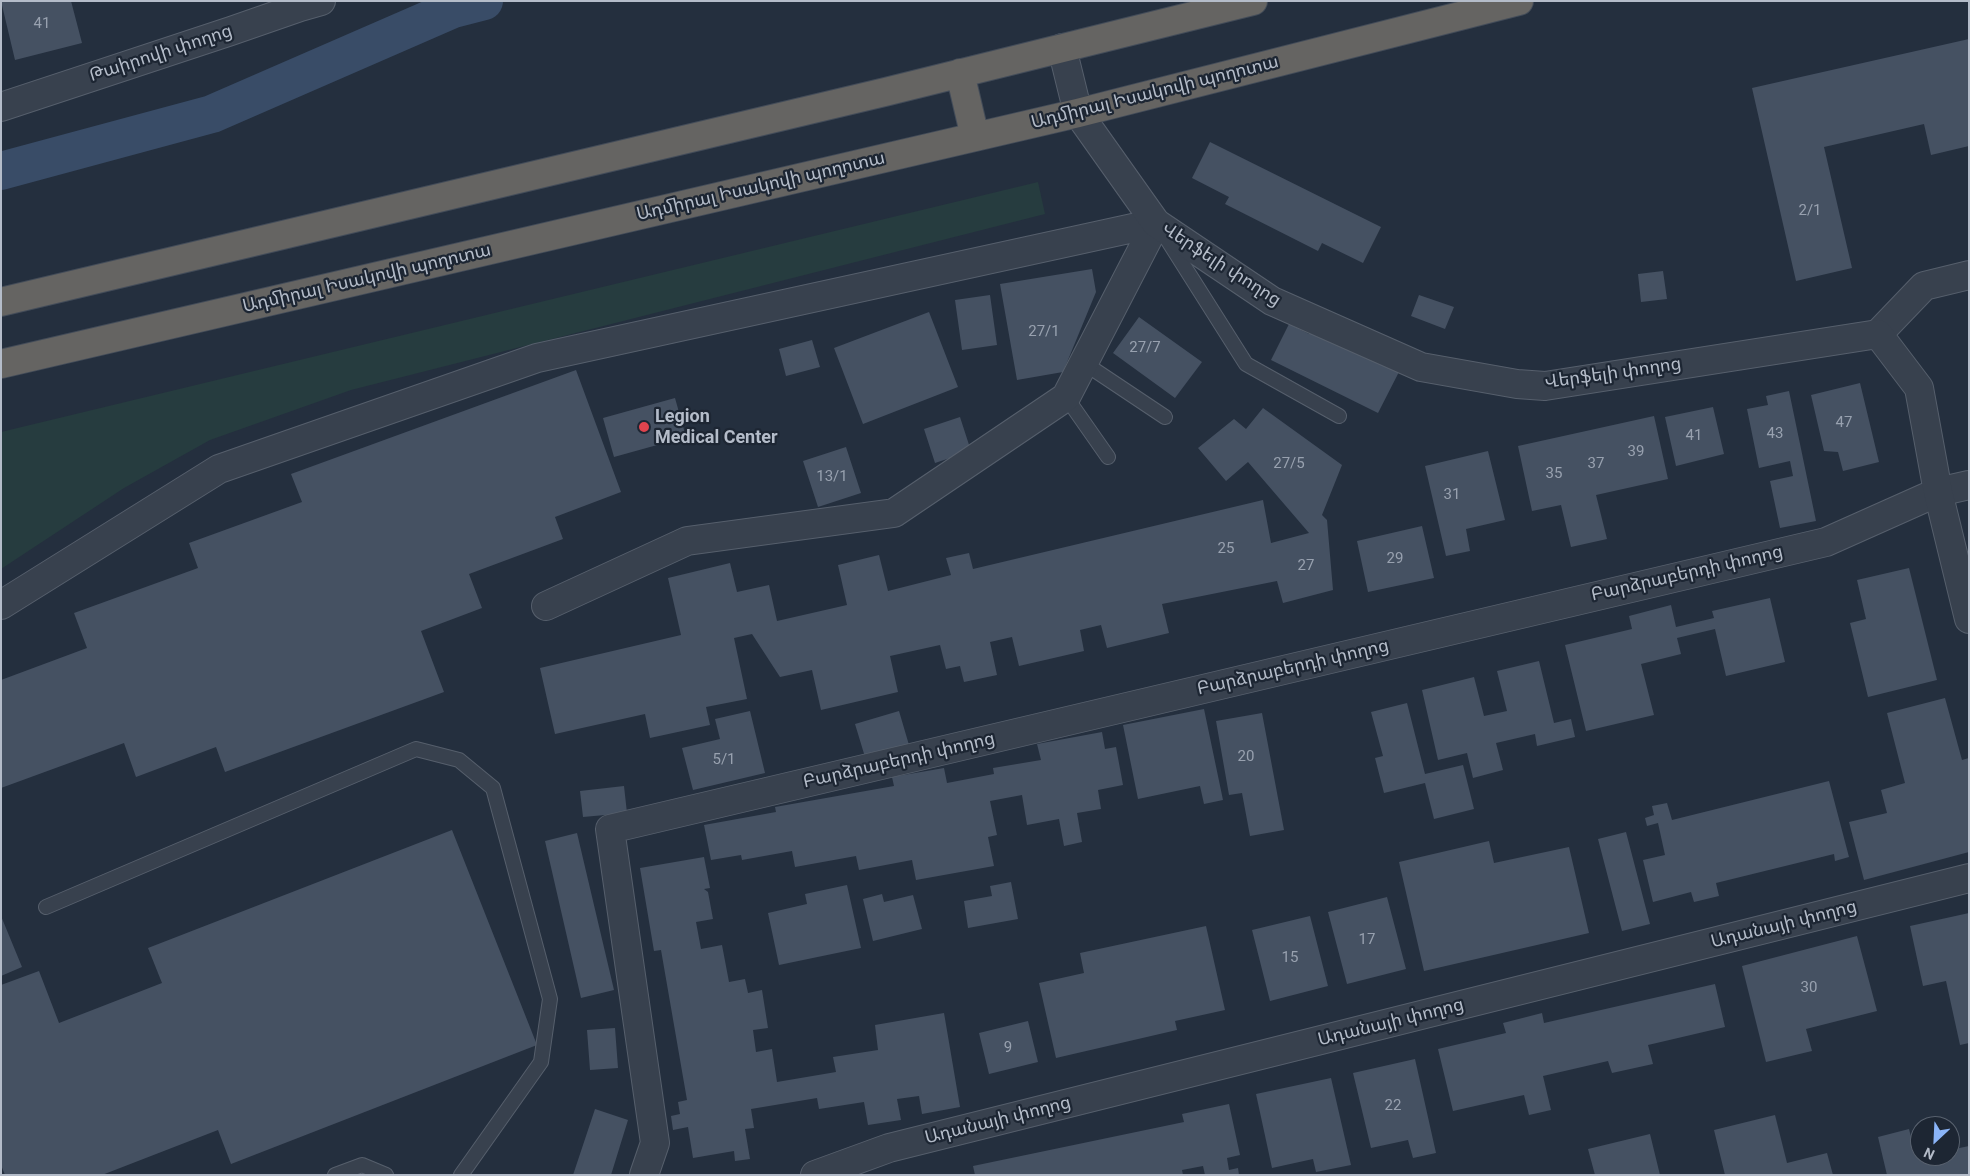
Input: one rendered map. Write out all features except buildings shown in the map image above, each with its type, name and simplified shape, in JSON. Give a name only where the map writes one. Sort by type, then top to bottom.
[{"type":"highway","points":[[1,302],[960,73],[1253,1]]},
{"type":"highway","name":"Ադմիրալ Իսակովի պողոտա","points":[[1,364],[1078,113],[1519,1]]},
{"type":"highway","points":[[960,73],[975,137]]},
{"type":"street","name":"Թաիրովի փողոց","points":[[1,106],[231,31],[300,6],[322,1]]},
{"type":"street","points":[[1062,48],[1078,113]]},
{"type":"street","name":"Վերֆելի փողոց","points":[[1078,113],[1156,223],[1272,301],[1421,367],[1517,384],[1545,386],[1878,334]]},
{"type":"street","points":[[546,606],[688,541],[894,513],[1066,397],[1156,223]]},
{"type":"street","points":[[1,605],[219,469],[536,358],[1156,223]]},
{"type":"street","points":[[1969,275],[1924,286],[1878,334],[1919,388],[1938,492],[1969,619]]},
{"type":"street","name":"Բարձրաբերդի փողոց","points":[[644,1175],[655,1144],[610,829],[1826,542],[1938,492],[1969,485]]},
{"type":"street","name":"Ադանայի փողոց","points":[[815,1175],[889,1148],[1969,878]]},
{"type":"lane","points":[[1156,223],[1246,364],[1338,416]]},
{"type":"lane","points":[[1924,286],[1969,264]]},
{"type":"lane","points":[[1084,363],[1165,417]]},
{"type":"lane","points":[[1066,397],[1108,456]]},
{"type":"lane","points":[[46,907],[416,749],[459,760],[493,788],[550,999],[541,1062],[460,1175]]},
{"type":"lane","points":[[335,1175],[362,1165],[386,1175]]},
{"type":"green space","points":[[1038,182],[1045,214],[351,390],[210,440],[124,488],[1,569],[1,432]]},
{"type":"waterway","points":[[1,171],[212,114],[453,9],[484,1]]},
{"type":"place","name":"Legion Medical Center","points":[[644,427]]}]
